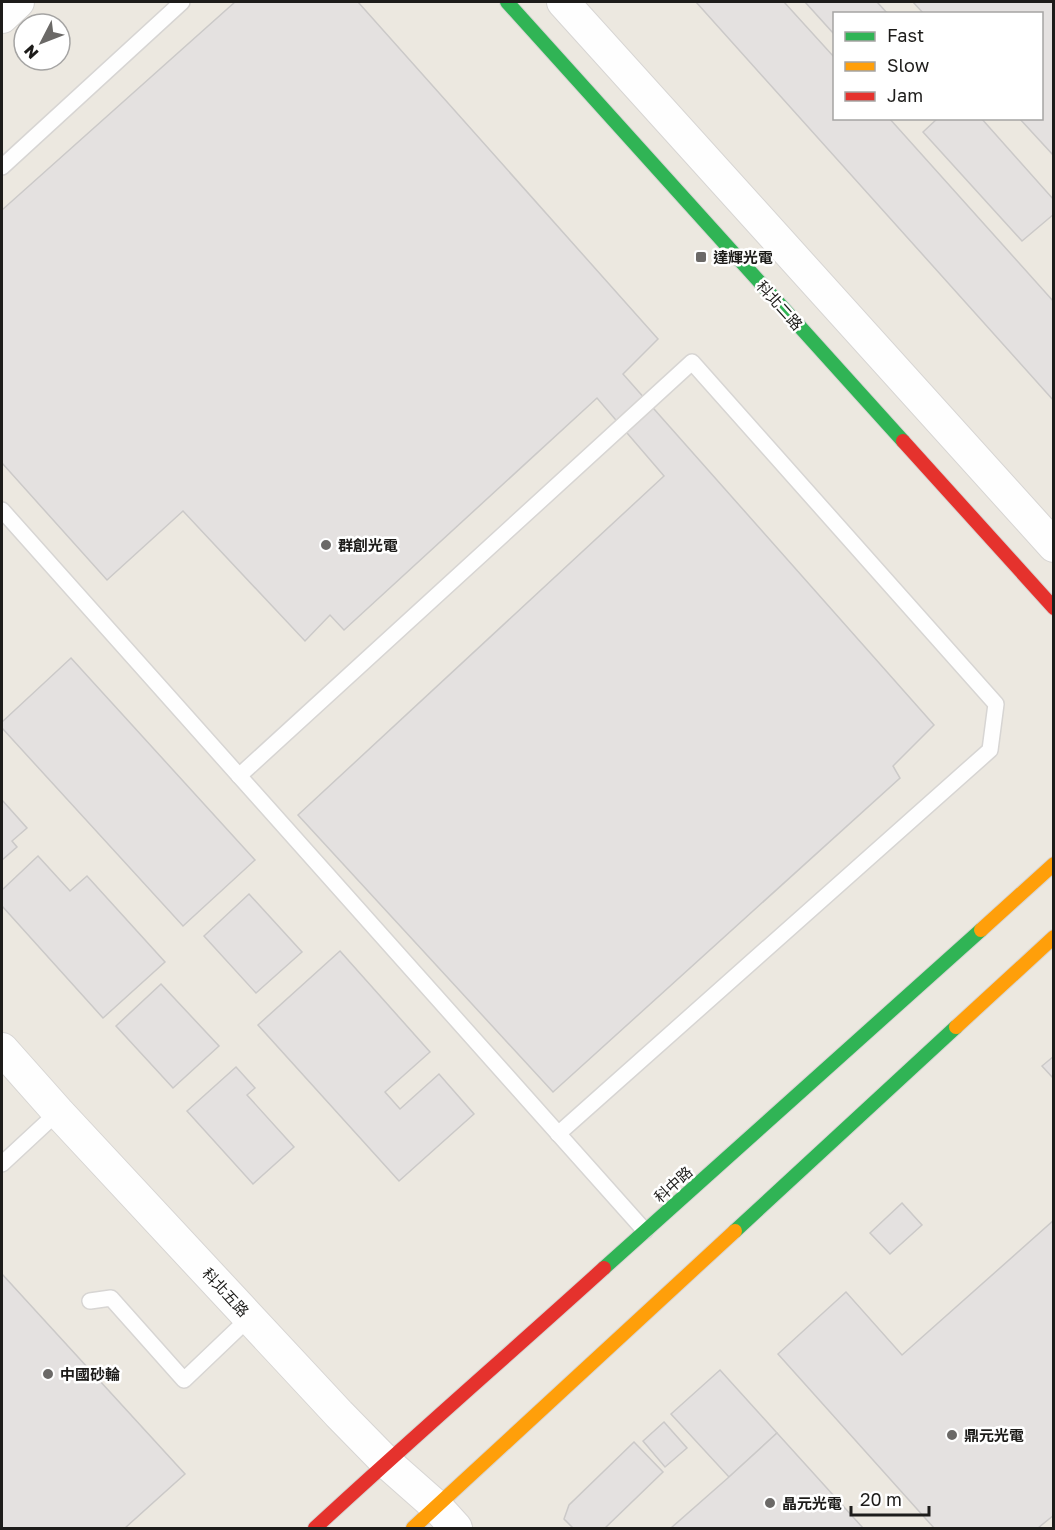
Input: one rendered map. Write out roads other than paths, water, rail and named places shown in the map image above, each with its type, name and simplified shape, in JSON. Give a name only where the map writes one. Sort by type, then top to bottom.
[{"type":"street","points":[[2,17],[18,2]]},
{"type":"street","name":"科北二路","points":[[507,2],[1053,608]]},
{"type":"street","points":[[562,2],[1053,546]]},
{"type":"street","name":"科中路","points":[[315,1528],[1053,864]]},
{"type":"street","points":[[413,1528],[447,1518],[1053,937]]},
{"type":"street","name":"科北五路","points":[[2,1049],[339,1414],[386,1462],[447,1518]]},
{"type":"lane","points":[[2,167],[182,2]]},
{"type":"lane","points":[[239,776],[692,363],[996,704],[990,750],[558,1134]]},
{"type":"lane","points":[[2,510],[645,1231]]},
{"type":"lane","points":[[2,1164],[58,1112]]},
{"type":"lane","points":[[90,1301],[111,1298],[184,1380],[249,1318]]},
{"type":"place","name":"達輝光電","points":[[701,257]]},
{"type":"place","name":"群創光電","points":[[326,545]]},
{"type":"place","name":"中國砂輪","points":[[48,1374]]},
{"type":"place","name":"鼎元光電","points":[[952,1435]]},
{"type":"place","name":"晶元光電","points":[[770,1503]]}]
